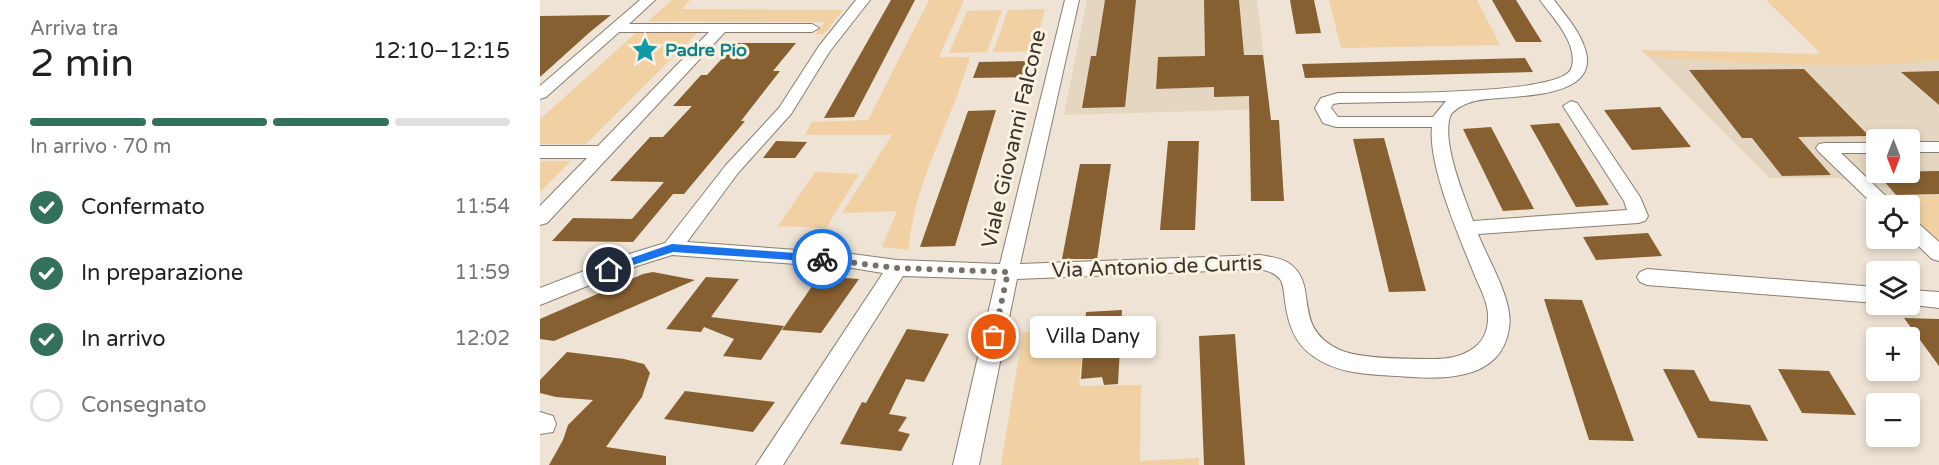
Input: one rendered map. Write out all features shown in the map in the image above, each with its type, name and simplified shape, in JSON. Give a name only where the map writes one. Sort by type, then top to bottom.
[{"type":"street","points":[[540,94],[648,0]]},
{"type":"street","points":[[540,297],[630,261],[672,248],[732,169],[785,111],[824,49],[863,0]]},
{"type":"street","name":"Viale Giovanni Falcone","points":[[966,465],[1008,272],[1072,0]]},
{"type":"street","points":[[1477,96],[1338,98],[1327,101],[1323,108],[1329,119],[1336,122],[1443,115],[1463,99],[1567,82],[1577,74],[1580,59],[1578,47],[1547,0]]},
{"type":"street","points":[[540,218],[722,27]]},
{"type":"street","points":[[616,28],[812,28]]},
{"type":"street","points":[[1467,228],[1638,216],[1633,201],[1571,106]]},
{"type":"street","name":"Via Antonio de Curtis","points":[[672,248],[852,261],[897,268],[1008,272],[1272,263],[1281,267],[1294,283],[1300,325],[1307,337],[1333,357],[1352,363],[1434,369],[1455,368],[1485,354],[1494,344],[1499,333],[1500,321],[1499,310],[1446,166],[1443,115]]},
{"type":"street","points":[[1866,147],[1825,148],[1875,195]]},
{"type":"street","points":[[1920,147],[1939,147]]},
{"type":"street","points":[[541,153],[604,152]]},
{"type":"street","points":[[1920,236],[1939,254]]},
{"type":"street","points":[[769,465],[897,268]]},
{"type":"street","points":[[1647,277],[1866,294]]},
{"type":"street","points":[[540,285],[566,287]]},
{"type":"street","points":[[1920,299],[1939,300]]},
{"type":"shaded area","points":[[672,0],[690,0],[682,9],[843,10],[824,34],[815,34],[825,22],[648,21]]},
{"type":"shaded area","points":[[929,0],[964,0],[939,57],[970,57],[921,190],[908,250],[882,247],[897,211],[842,213],[892,135],[805,135],[812,122],[868,120]]},
{"type":"shaded area","points":[[1087,0],[1257,0],[1270,109],[1064,115]]},
{"type":"shaded area","points":[[1329,0],[1477,0],[1500,45],[1341,48]]},
{"type":"shaded area","points":[[1766,0],[1939,0],[1939,60],[1868,65],[1757,63],[1649,57],[1641,50],[1821,54]]},
{"type":"shaded area","points":[[1045,9],[1034,51],[993,52],[1008,10]]},
{"type":"shaded area","points":[[1002,10],[987,52],[949,53],[967,11]]},
{"type":"shaded area","points":[[636,33],[697,33],[586,144],[540,144],[540,119]]},
{"type":"shaded area","points":[[1649,57],[1850,64],[1939,60],[1939,196],[1866,195],[1852,181],[1837,178],[1770,178]]},
{"type":"shaded area","points":[[571,161],[540,192],[540,162]]},
{"type":"shaded area","points":[[815,172],[859,174],[826,228],[778,226]]},
{"type":"shaded area","points":[[1920,196],[1939,196],[1939,244],[1920,228]]},
{"type":"shaded area","points":[[1084,330],[1079,386],[1141,385],[1140,461],[1199,458],[1199,465],[1001,465],[1023,332]]},
{"type":"building","points":[[891,0],[915,0],[854,117],[824,118]]},
{"type":"building","points":[[1105,0],[1136,0],[1125,107],[1082,108],[1091,56],[1096,56]]},
{"type":"building","points":[[1204,0],[1239,0],[1244,55],[1263,55],[1271,120],[1279,120],[1284,201],[1251,201],[1249,96],[1214,97],[1214,87],[1156,89],[1158,57],[1205,56]]},
{"type":"building","points":[[1290,0],[1314,0],[1321,33],[1296,34]]},
{"type":"building","points":[[1492,0],[1516,0],[1542,42],[1516,42]]},
{"type":"building","points":[[611,15],[590,32],[540,77],[540,16]]},
{"type":"building","points":[[736,43],[796,43],[773,71],[780,71],[741,121],[745,121],[684,194],[673,194],[633,242],[552,241],[573,218],[632,219],[664,182],[610,181],[650,137],[663,137],[692,106],[673,106],[701,75],[707,75]]},
{"type":"building","points":[[1525,58],[1533,72],[1305,78],[1302,64]]},
{"type":"building","points":[[1033,61],[1028,77],[973,78],[979,62]]},
{"type":"building","points":[[1804,69],[1866,133],[1866,136],[1798,137],[1831,175],[1782,176],[1752,138],[1742,138],[1689,70]]},
{"type":"building","points":[[1939,71],[1939,105],[1901,72]]},
{"type":"building","points":[[1660,107],[1691,147],[1632,150],[1604,110]]},
{"type":"building","points":[[996,110],[955,246],[920,247],[968,111]]},
{"type":"building","points":[[1559,123],[1609,205],[1576,207],[1530,125]]},
{"type":"building","points":[[1491,127],[1534,209],[1503,211],[1463,129]]},
{"type":"building","points":[[1384,138],[1426,291],[1389,292],[1353,139]]},
{"type":"building","points":[[776,141],[807,142],[795,158],[763,158]]},
{"type":"building","points":[[1168,141],[1199,141],[1195,230],[1160,230]]},
{"type":"building","points":[[1080,164],[1111,164],[1097,259],[1062,259]]},
{"type":"building","points":[[1920,171],[1939,171],[1939,194],[1896,195],[1886,183],[1920,183]]},
{"type":"building","points":[[1648,233],[1662,256],[1596,260],[1583,237]]},
{"type":"building","points":[[653,272],[695,280],[554,341],[540,339],[540,319],[643,274]]},
{"type":"building","points":[[819,276],[859,279],[821,333],[782,330]]},
{"type":"building","points":[[706,277],[739,279],[711,317],[784,326],[761,360],[723,356],[734,339],[704,327],[701,332],[666,329]]},
{"type":"building","points":[[1544,299],[1582,300],[1634,441],[1589,440]]},
{"type":"building","points":[[1122,310],[1118,384],[1104,385],[1102,377],[1081,379],[1086,312]]},
{"type":"building","points":[[1904,318],[1939,319],[1939,366],[1920,340],[1920,327],[1911,327]]},
{"type":"building","points":[[907,329],[949,334],[924,382],[906,379],[889,414],[907,417],[898,431],[910,434],[901,451],[840,444],[862,402],[866,403]]},
{"type":"building","points":[[1235,334],[1245,465],[1204,465],[1199,336]]},
{"type":"building","points":[[567,352],[624,359],[644,364],[650,373],[642,397],[606,447],[666,456],[666,465],[549,465],[563,440],[568,425],[593,400],[556,397],[540,393],[540,380]]},
{"type":"building","points":[[1663,369],[1694,370],[1710,401],[1750,405],[1768,441],[1698,438]]},
{"type":"building","points":[[1778,369],[1829,371],[1856,415],[1802,413]]},
{"type":"building","points":[[685,391],[775,402],[753,432],[664,419]]},
{"type":"way so far","points":[[822,259],[897,268],[1008,272],[994,337]]},
{"type":"place","name":"Padre Pio","points":[[645,50]]},
{"type":"place","name":"Villa Dany","points":[[994,337]]},
{"type":"route","points":[[609,270],[672,248],[822,259]]}]
